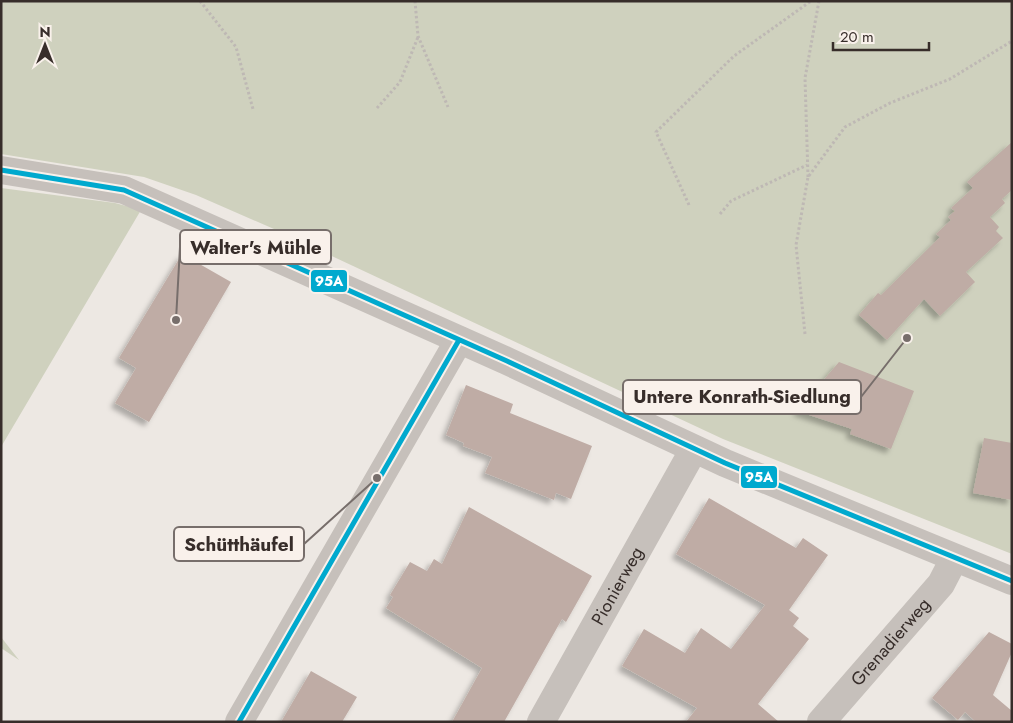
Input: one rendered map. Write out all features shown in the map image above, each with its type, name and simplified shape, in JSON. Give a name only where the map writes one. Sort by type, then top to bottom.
[{"type":"street","points":[[1,170],[124,190],[459,340],[694,449],[954,559],[1012,581]]},
{"type":"street","points":[[239,722],[459,340]]},
{"type":"street","name":"Pionierweg","points":[[541,722],[694,449]]},
{"type":"street","name":"Grenadierweg","points":[[821,722],[941,584],[954,559]]},
{"type":"path","points":[[200,1],[236,47],[253,109]]},
{"type":"path","points":[[416,1],[418,36],[448,107]]},
{"type":"path","points":[[689,205],[656,132],[734,56],[811,1]]},
{"type":"path","points":[[806,334],[796,245],[808,177],[806,78],[819,1]]},
{"type":"path","points":[[377,108],[400,82],[418,36]]},
{"type":"path","points":[[808,177],[845,127],[890,103],[950,79],[1012,41]]},
{"type":"path","points":[[720,214],[731,201],[807,165]]},
{"type":"green space","points":[[1,1],[1012,1],[1012,554],[723,439],[274,229],[196,195],[144,177],[1,154]]},
{"type":"green space","points":[[1,188],[115,203],[141,210],[1,447]]},
{"type":"green space","points":[[1,637],[19,660],[1,648]]},
{"type":"building","points":[[1012,142],[1012,190],[1002,199],[1005,203],[990,217],[999,227],[996,231],[1003,238],[966,272],[975,282],[940,316],[924,299],[887,340],[859,315],[878,293],[881,295],[940,237],[936,234],[951,220],[948,217],[955,211],[951,208],[973,188],[967,182]]},
{"type":"building","points":[[182,254],[231,282],[149,422],[115,403],[136,368],[119,358]]},
{"type":"building","points":[[839,362],[914,391],[891,449],[850,434],[852,429],[797,411]]},
{"type":"building","points":[[466,385],[513,404],[510,413],[592,446],[571,499],[556,493],[554,500],[485,473],[492,457],[463,446],[464,443],[446,435]]},
{"type":"building","points":[[984,438],[1012,443],[1012,500],[973,493]]},
{"type":"building","points":[[709,498],[796,548],[803,538],[828,555],[789,610],[799,618],[793,626],[809,639],[758,704],[779,722],[686,722],[697,708],[622,666],[644,629],[685,653],[701,628],[731,649],[765,605],[676,554]]},
{"type":"building","points":[[469,507],[592,576],[566,622],[562,619],[504,722],[452,722],[482,668],[386,608],[393,597],[390,595],[410,562],[427,571],[434,559],[442,564]]},
{"type":"building","points":[[989,632],[1012,644],[1012,652],[993,695],[1012,711],[1012,722],[976,722],[965,712],[958,720],[932,698]]},
{"type":"building","points":[[311,671],[357,697],[342,722],[281,722]]},
{"type":"transit line","name":"95A","points":[[1,170],[124,190],[507,361],[725,463],[1012,581]]},
{"type":"transit line","name":"95A","points":[[239,722],[459,340]]},
{"type":"place","name":"Walter's Mühle","points":[[176,320]]},
{"type":"place","name":"Untere Konrath-Siedlung","points":[[907,338]]},
{"type":"place","name":"Schütthäufel","points":[[377,478]]}]
